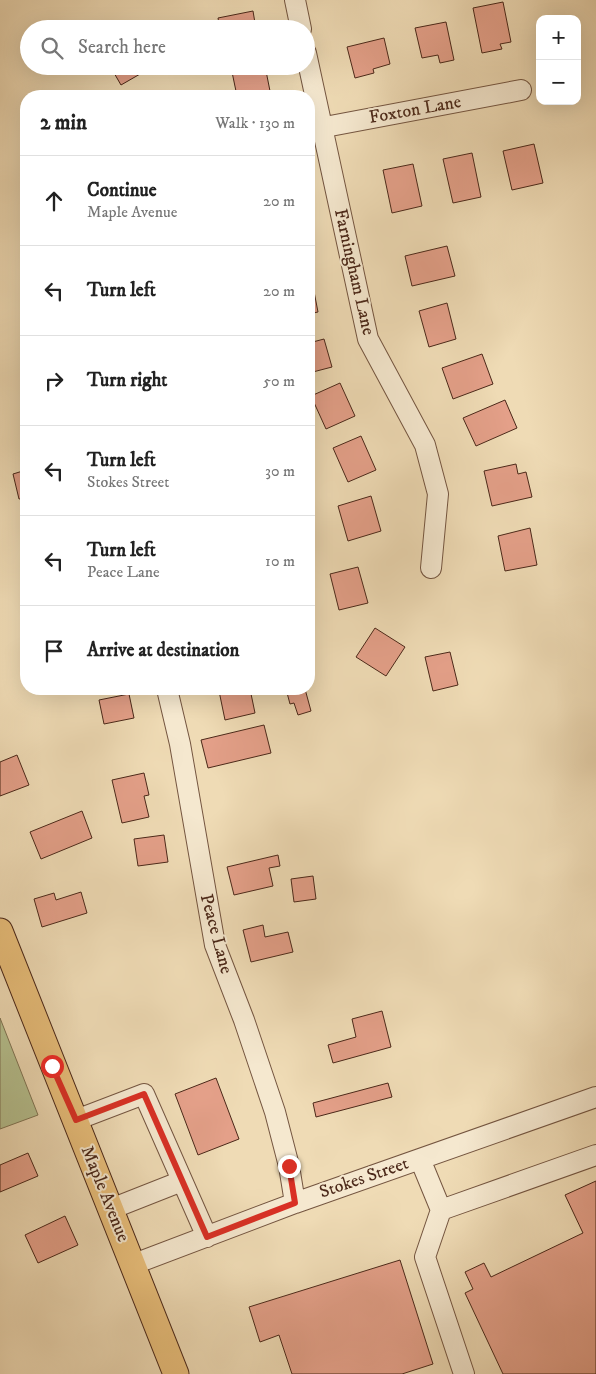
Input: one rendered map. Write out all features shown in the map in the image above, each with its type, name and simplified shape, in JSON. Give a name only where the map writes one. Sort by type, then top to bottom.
[{"type":"main road","name":"Maple Avenue","points":[[0,931],[52,1066],[76,1120],[134,1264],[176,1374]]},
{"type":"street","points":[[295,0],[299,20]]},
{"type":"street","name":"Farningham Lane","points":[[309,75],[310,90]]},
{"type":"street","name":"Foxton Lane","points":[[315,128],[521,90]]},
{"type":"street","name":"Farningham Lane","points":[[315,128],[368,339],[425,445],[436,486],[438,494],[431,568]]},
{"type":"street","name":"Peace Lane","points":[[168,695],[180,744],[215,945],[244,1020],[275,1112],[289,1166],[295,1203]]},
{"type":"street","points":[[76,1120],[144,1094],[207,1237]]},
{"type":"street","name":"Stokes Street","points":[[134,1264],[295,1203],[596,1097]]},
{"type":"street","points":[[441,1210],[596,1155]]},
{"type":"street","points":[[420,1159],[441,1210],[425,1257],[464,1374]]},
{"type":"street","points":[[111,1209],[182,1181]]},
{"type":"green space","points":[[0,1018],[38,1115],[0,1129]]},
{"type":"building","points":[[503,2],[511,42],[500,44],[502,49],[482,53],[473,8]]},
{"type":"building","points":[[253,11],[254,20],[218,20],[218,18]]},
{"type":"building","points":[[446,22],[454,60],[440,63],[438,55],[422,58],[415,28]]},
{"type":"building","points":[[384,38],[390,64],[373,69],[374,73],[355,78],[347,47]]},
{"type":"building","points":[[115,75],[138,75],[121,85]]},
{"type":"building","points":[[233,75],[267,75],[270,90],[236,90]]},
{"type":"building","points":[[534,144],[543,183],[512,190],[503,151]]},
{"type":"building","points":[[472,153],[481,197],[453,203],[443,159]]},
{"type":"building","points":[[413,164],[422,206],[392,213],[383,170]]},
{"type":"building","points":[[447,246],[455,276],[412,286],[405,256]]},
{"type":"building","points":[[315,297],[318,312],[315,313]]},
{"type":"building","points":[[447,303],[456,339],[429,347],[419,311]]},
{"type":"building","points":[[324,339],[332,367],[315,371],[315,341]]},
{"type":"building","points":[[482,354],[493,384],[453,399],[442,368]]},
{"type":"building","points":[[340,383],[355,416],[326,429],[315,405],[315,394]]},
{"type":"building","points":[[505,400],[517,428],[476,446],[463,418]]},
{"type":"building","points":[[361,436],[376,470],[348,482],[333,448]]},
{"type":"building","points":[[516,464],[518,474],[526,472],[532,497],[492,506],[484,471]]},
{"type":"building","points":[[20,472],[20,499],[19,499],[13,474]]},
{"type":"building","points":[[371,496],[381,531],[348,541],[338,506]]},
{"type":"building","points":[[530,528],[537,565],[505,571],[498,536]]},
{"type":"building","points":[[358,567],[368,603],[339,610],[330,574]]},
{"type":"building","points":[[375,628],[405,647],[386,676],[356,657]]},
{"type":"building","points":[[450,652],[458,685],[433,691],[425,657]]},
{"type":"building","points":[[129,695],[134,718],[104,724],[99,700]]},
{"type":"building","points":[[220,695],[251,695],[255,713],[225,720]]},
{"type":"building","points":[[288,695],[307,695],[311,711],[298,715],[294,703],[290,704]]},
{"type":"building","points":[[264,725],[271,753],[208,768],[201,740]]},
{"type":"building","points":[[17,755],[29,785],[0,796],[0,762]]},
{"type":"building","points":[[144,773],[149,795],[144,796],[149,817],[122,823],[112,780]]},
{"type":"building","points":[[82,811],[92,838],[41,859],[30,832]]},
{"type":"building","points":[[164,835],[168,862],[138,866],[134,839]]},
{"type":"building","points":[[278,855],[280,866],[269,868],[273,886],[234,895],[227,867]]},
{"type":"building","points":[[313,876],[316,899],[294,902],[291,879]]},
{"type":"building","points":[[81,892],[87,913],[42,927],[34,899],[54,893],[56,900]]},
{"type":"building","points":[[263,925],[265,937],[288,932],[293,952],[251,962],[243,930]]},
{"type":"building","points":[[382,1011],[391,1047],[333,1063],[328,1045],[356,1037],[352,1019]]},
{"type":"building","points":[[216,1078],[239,1139],[198,1155],[175,1094]]},
{"type":"building","points":[[388,1083],[392,1097],[316,1117],[313,1103]]},
{"type":"building","points":[[28,1153],[38,1176],[0,1192],[0,1165]]},
{"type":"building","points":[[596,1181],[596,1374],[503,1374],[465,1293],[473,1289],[465,1272],[484,1263],[491,1277],[583,1233],[565,1195]]},
{"type":"building","points":[[65,1216],[78,1245],[38,1263],[25,1235]]},
{"type":"building","points":[[400,1260],[433,1364],[402,1374],[292,1374],[279,1335],[260,1342],[249,1307]]},
{"type":"route","points":[[52,1066],[76,1120],[144,1094],[207,1237],[295,1203],[289,1166]]}]
